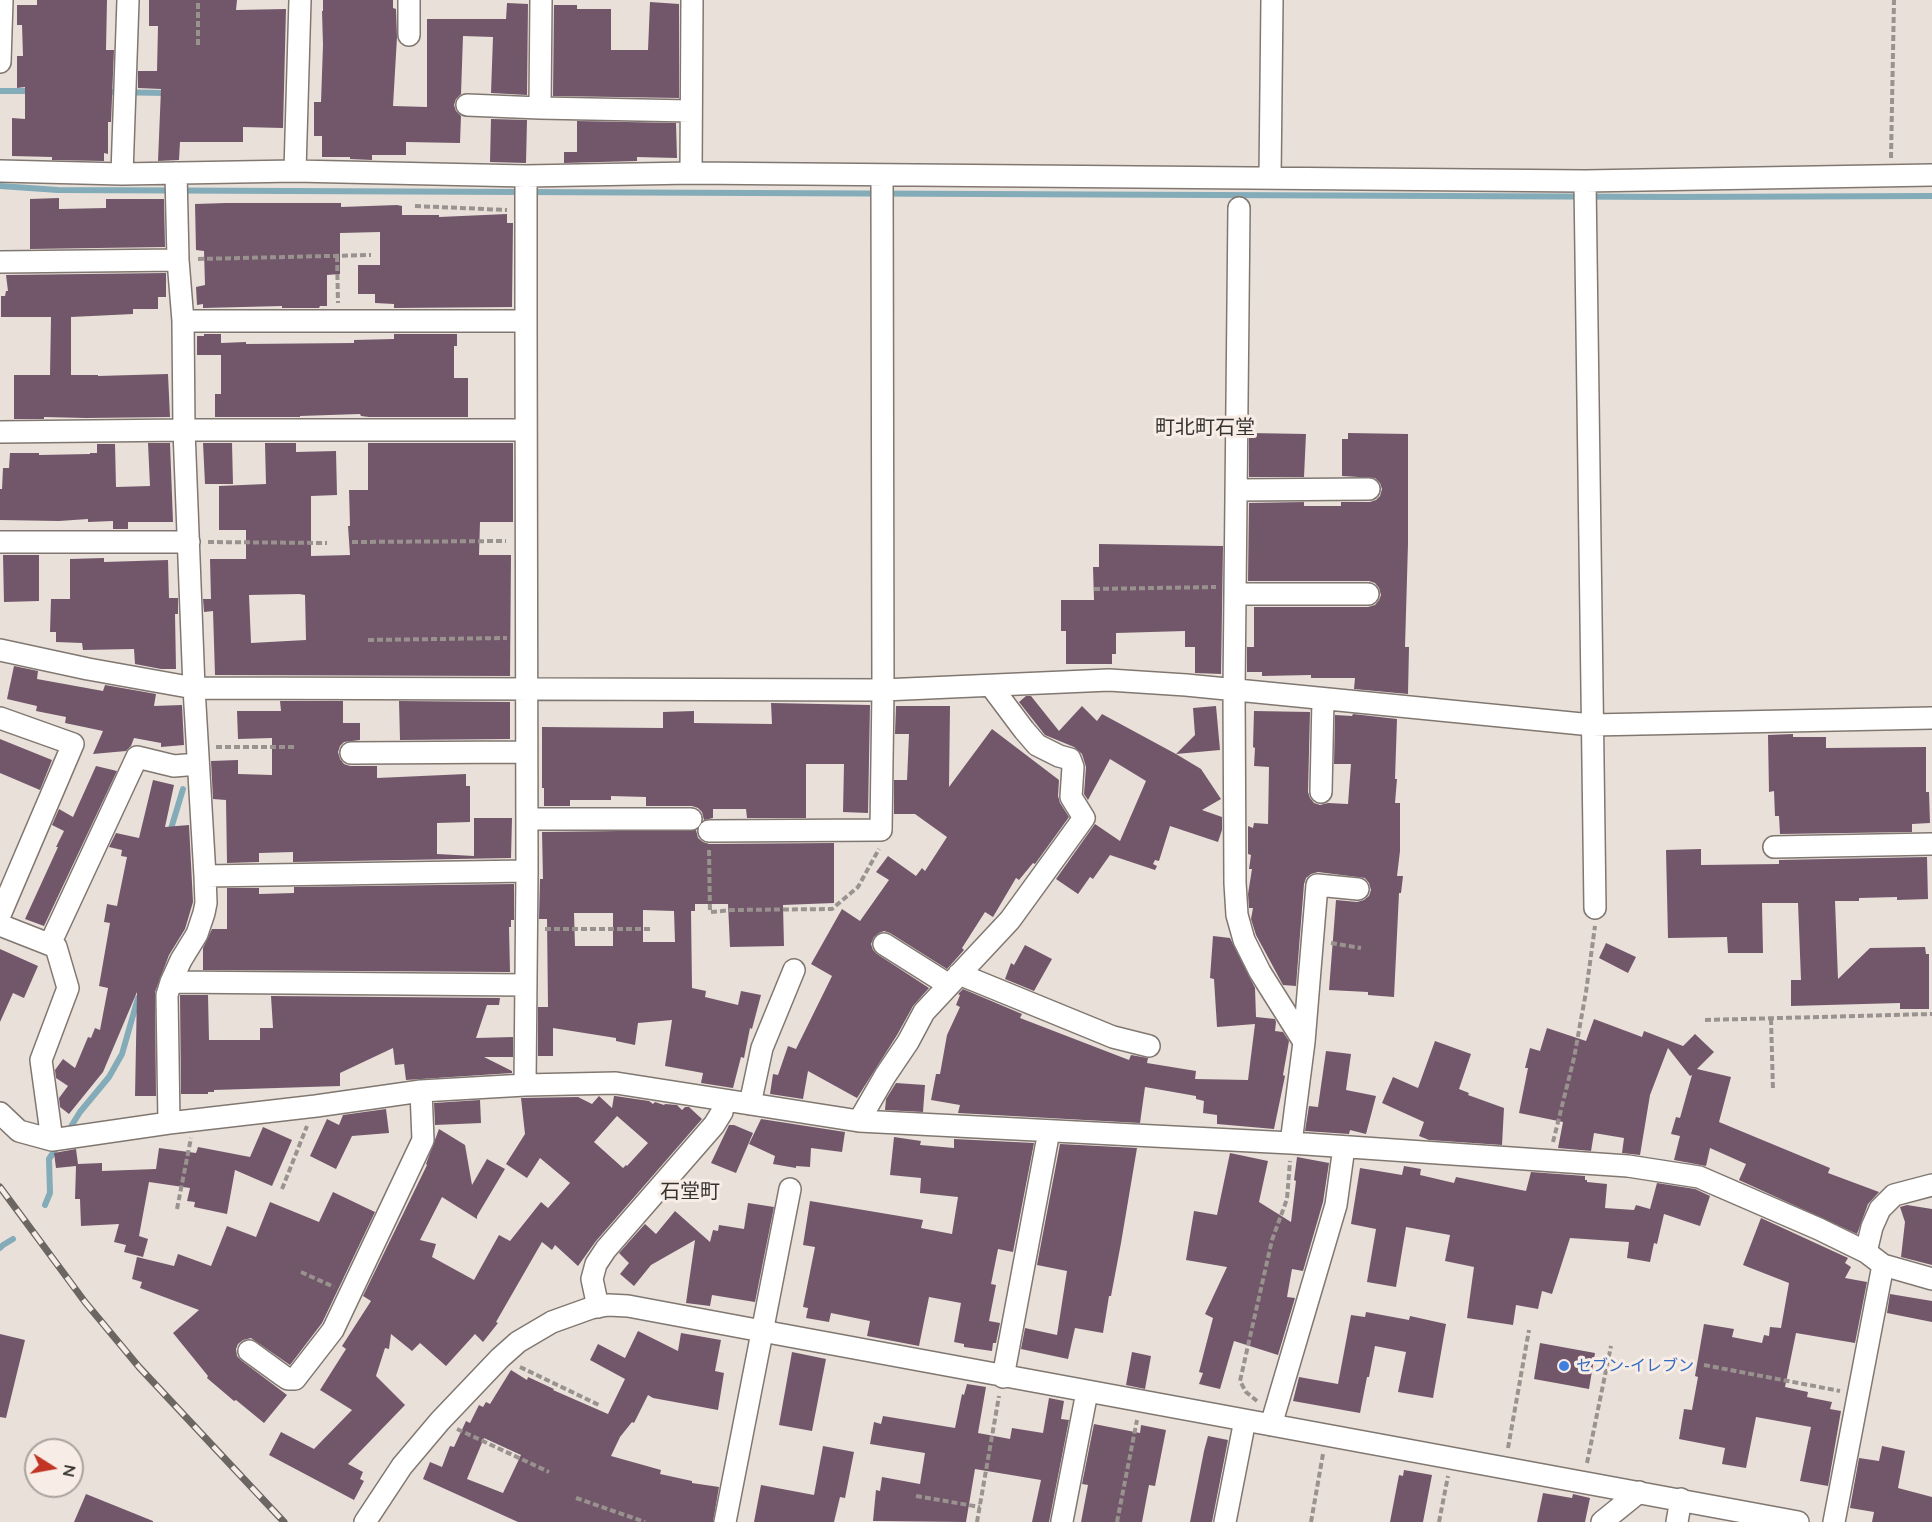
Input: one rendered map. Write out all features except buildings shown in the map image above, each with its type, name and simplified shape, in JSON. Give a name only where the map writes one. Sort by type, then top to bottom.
[{"type":"street","points":[[0,62],[2,0]]},
{"type":"street","points":[[122,174],[128,0]]},
{"type":"street","points":[[295,171],[300,0]]},
{"type":"street","points":[[409,0],[409,35]]},
{"type":"street","points":[[540,108],[541,0]]},
{"type":"street","points":[[691,173],[692,0]]},
{"type":"street","points":[[1270,178],[1272,0]]},
{"type":"street","points":[[467,105],[690,111]]},
{"type":"street","points":[[0,171],[122,174],[176,179],[295,171],[526,193],[691,173],[882,181],[1270,178],[1585,181],[1932,175]]},
{"type":"street","points":[[169,1123],[167,995],[181,960],[198,934],[206,903],[194,688],[184,430],[183,321],[178,260],[176,179]]},
{"type":"street","points":[[709,831],[881,830],[882,181]]},
{"type":"street","points":[[1585,181],[1595,908]]},
{"type":"street","points":[[525,1084],[526,193]]},
{"type":"street","points":[[1239,208],[1233,691],[1237,915],[1244,940],[1260,972],[1304,1042]]},
{"type":"street","points":[[0,262],[178,260]]},
{"type":"street","points":[[183,321],[526,321]]},
{"type":"street","points":[[0,432],[525,430]]},
{"type":"street","points":[[1237,490],[1369,489]]},
{"type":"street","points":[[0,542],[189,542]]},
{"type":"street","points":[[1235,590],[1368,594]]},
{"type":"street","points":[[0,650],[194,688],[883,690],[1109,680],[1186,685],[1592,725],[1932,718]]},
{"type":"street","points":[[859,1121],[924,1012],[1010,920],[1084,818],[1071,797],[1073,767],[1070,759],[1037,745],[991,686]]},
{"type":"street","points":[[1321,792],[1323,699]]},
{"type":"street","points":[[0,718],[73,744],[0,915]]},
{"type":"street","points":[[351,753],[526,752]]},
{"type":"street","points":[[50,944],[136,757],[174,765],[198,756]]},
{"type":"street","points":[[527,819],[690,819]]},
{"type":"street","points":[[1774,848],[1932,844]]},
{"type":"street","points":[[205,876],[527,872]]},
{"type":"street","points":[[1291,1143],[1304,1042],[1317,885],[1358,889]]},
{"type":"street","points":[[0,925],[56,947],[68,988],[41,1060],[52,1140]]},
{"type":"street","points":[[884,944],[954,980],[1113,1038],[1149,1046]]},
{"type":"street","points":[[750,1104],[762,1048],[794,970]]},
{"type":"street","points":[[171,982],[526,985]]},
{"type":"street","points":[[0,1113],[19,1131],[52,1140],[421,1091],[525,1084],[616,1083],[859,1121],[1291,1143],[1628,1166],[1699,1177],[1819,1228],[1866,1252],[1883,1265],[1932,1279]]},
{"type":"street","points":[[249,1351],[282,1376],[295,1379],[333,1330],[423,1140],[421,1091]]},
{"type":"street","points":[[598,1307],[592,1279],[596,1264],[645,1203],[714,1125],[722,1112],[724,1100]]},
{"type":"street","points":[[1003,1377],[1049,1131]]},
{"type":"street","points":[[1272,1420],[1336,1204],[1344,1147]]},
{"type":"street","points":[[1866,1252],[1872,1227],[1880,1209],[1894,1195],[1932,1185]]},
{"type":"street","points":[[725,1522],[790,1189]]},
{"type":"street","points":[[1834,1522],[1883,1265]]},
{"type":"street","points":[[365,1522],[402,1466],[440,1421],[518,1341],[552,1322],[608,1305],[628,1306],[1141,1402],[1245,1420],[1272,1420],[1326,1435],[1798,1522]]},
{"type":"street","points":[[1062,1521],[1087,1392]]},
{"type":"street","points":[[1226,1522],[1245,1420]]},
{"type":"street","points":[[1602,1522],[1639,1492]]},
{"type":"street","points":[[1677,1522],[1681,1499]]},
{"type":"path","points":[[198,0],[198,45]]},
{"type":"path","points":[[1891,177],[1894,0]]},
{"type":"path","points":[[415,206],[526,193]]},
{"type":"path","points":[[178,260],[371,255]]},
{"type":"path","points":[[337,256],[338,321]]},
{"type":"path","points":[[352,542],[525,541]]},
{"type":"path","points":[[189,542],[327,543]]},
{"type":"path","points":[[1094,590],[1235,590]]},
{"type":"path","points":[[368,640],[525,638]]},
{"type":"path","points":[[198,756],[296,747]]},
{"type":"path","points":[[709,831],[710,912],[832,909],[858,887],[878,852],[881,830]]},
{"type":"path","points":[[1549,1161],[1576,1047],[1593,942],[1595,908]]},
{"type":"path","points":[[526,930],[652,929]]},
{"type":"path","points":[[1312,940],[1361,948]]},
{"type":"path","points":[[1705,1020],[1932,1014]]},
{"type":"path","points":[[1771,1019],[1773,1090]]},
{"type":"path","points":[[282,1190],[316,1106]]},
{"type":"path","points":[[177,1209],[195,1120]]},
{"type":"path","points":[[1272,1420],[1246,1392],[1240,1381],[1272,1240],[1287,1200],[1291,1143]]},
{"type":"path","points":[[301,1272],[351,1294]]},
{"type":"path","points":[[1504,1467],[1529,1330]]},
{"type":"path","points":[[1584,1482],[1611,1346]]},
{"type":"path","points":[[500,1358],[601,1406]]},
{"type":"path","points":[[1704,1365],[1858,1395]]},
{"type":"path","points":[[977,1522],[1003,1377]]},
{"type":"path","points":[[1118,1522],[1141,1402]]},
{"type":"path","points":[[440,1421],[549,1472]]},
{"type":"path","points":[[1311,1522],[1326,1435]]},
{"type":"path","points":[[1439,1522],[1452,1458]]},
{"type":"path","points":[[916,1496],[980,1507]]},
{"type":"path","points":[[576,1498],[645,1522]]},
{"type":"waterway","points":[[0,91],[32,91]]},
{"type":"waterway","points":[[106,92],[167,93]]},
{"type":"waterway","points":[[0,186],[58,190],[1676,197],[1932,196]]},
{"type":"waterway","points":[[170,832],[183,789]]},
{"type":"waterway","points":[[67,1133],[80,1112],[109,1077],[122,1054],[138,998]]},
{"type":"waterway","points":[[45,1205],[50,1193],[49,1159],[59,1144]]},
{"type":"waterway","points":[[0,1248],[13,1239]]},
{"type":"railway","points":[[0,1187],[85,1302],[139,1367],[284,1522]]},
{"type":"place","name":"セブン-イレブン","points":[[1564,1366]]},
{"type":"district","name":"町北町石堂","points":[[1205,428]]},
{"type":"district","name":"石堂町","points":[[690,1192]]}]
